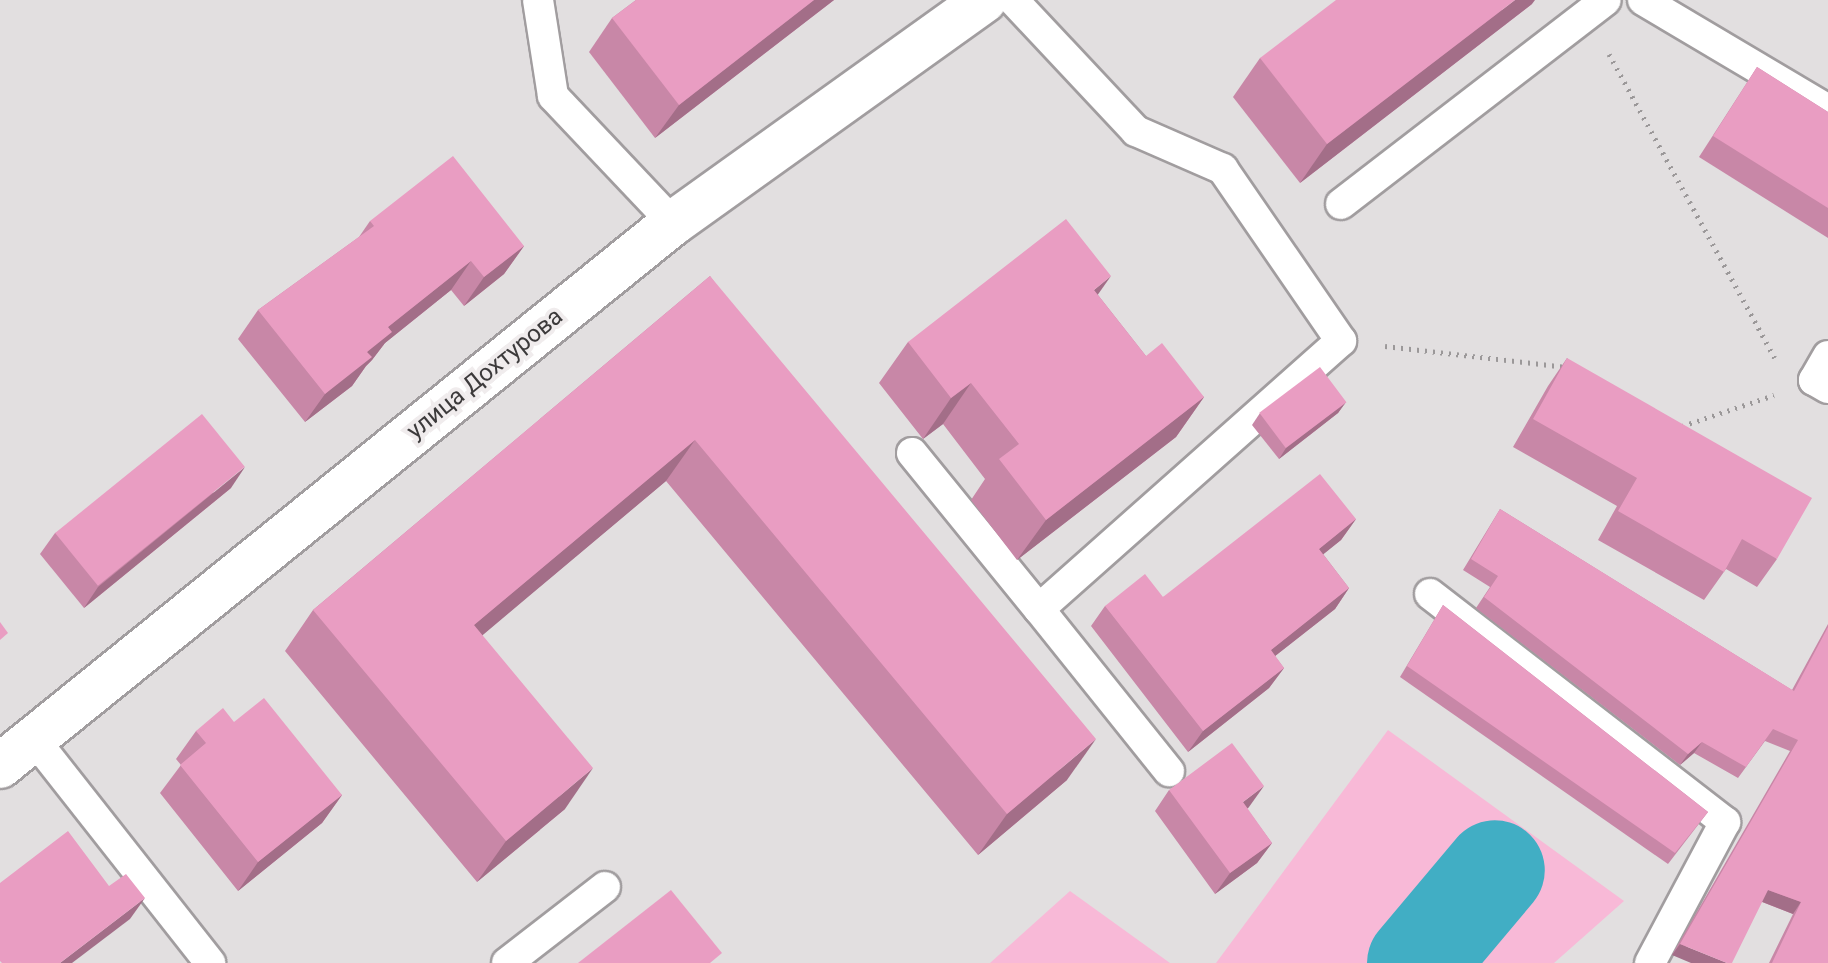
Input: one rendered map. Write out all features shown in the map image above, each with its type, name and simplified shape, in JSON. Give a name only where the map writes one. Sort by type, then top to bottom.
[{"type":"street","name":"улица Дохтурова","points":[[0,766],[673,223],[984,0]]},
{"type":"lane","points":[[538,0],[553,96],[673,223]]},
{"type":"lane","points":[[1013,0],[1136,131],[1223,169],[1341,341],[1039,609]]},
{"type":"lane","points":[[1643,0],[1828,110]]},
{"type":"lane","points":[[1341,204],[1597,7]]},
{"type":"lane","points":[[912,453],[1169,771]]},
{"type":"lane","points":[[1430,594],[1725,822],[1650,963]]},
{"type":"lane","points":[[34,739],[210,963]]},
{"type":"lane","points":[[507,963],[605,887]]},
{"type":"path","points":[[1597,7],[1775,358],[1823,375]]},
{"type":"path","points":[[1341,341],[1561,365],[1575,372]]},
{"type":"path","points":[[1671,420],[1685,427],[1823,375]]},
{"type":"shaded area","points":[[1388,730],[1624,901],[1554,963],[1216,963]]},
{"type":"shaded area","points":[[1070,891],[1170,963],[990,963]]},
{"type":"building","points":[[636,0],[814,0],[679,105],[612,18]]},
{"type":"building","points":[[1336,0],[1515,0],[1327,144],[1260,58]]},
{"type":"building","points":[[1757,67],[1828,112],[1828,208],[1713,136]]},
{"type":"building","points":[[453,156],[524,246],[484,277],[471,261],[388,327],[392,332],[367,352],[372,357],[325,394],[258,310],[374,226],[370,221]]},
{"type":"building","points":[[1066,219],[1111,276],[1094,290],[1146,356],[1162,343],[1204,397],[1046,520],[999,459],[1019,444],[971,383],[951,398],[908,342]]},
{"type":"building","points":[[710,276],[1096,739],[1007,814],[695,440],[474,625],[593,768],[506,841],[313,610]]},
{"type":"building","points":[[1567,358],[1812,498],[1777,559],[1742,539],[1724,572],[1618,511],[1637,478],[1533,419]]},
{"type":"building","points":[[1320,367],[1346,402],[1286,448],[1259,413]]},
{"type":"building","points":[[202,414],[245,467],[98,586],[55,533]]},
{"type":"building","points":[[1320,474],[1356,519],[1319,549],[1349,588],[1271,650],[1284,668],[1203,731],[1105,606],[1145,574],[1163,597]]},
{"type":"building","points":[[1500,509],[1794,691],[1828,627],[1828,963],[1772,963],[1801,902],[1768,890],[1732,963],[1680,944],[1798,740],[1773,729],[1746,767],[1702,742],[1688,754],[1484,597],[1498,576],[1471,559]]},
{"type":"building","points":[[1443,605],[1708,812],[1675,853],[1407,666]]},
{"type":"building","points":[[0,622],[8,633],[0,640]]},
{"type":"building","points":[[264,698],[342,795],[258,862],[180,765],[206,743],[196,731],[223,708],[234,722]]},
{"type":"building","points":[[1232,743],[1264,786],[1243,802],[1272,843],[1230,873],[1169,790]]},
{"type":"building","points":[[68,831],[109,886],[126,874],[145,898],[60,963],[2,963],[0,883]]},
{"type":"building","points":[[671,890],[722,953],[710,963],[578,963]]},
{"type":"waterway","points":[[1417,963],[1495,870]]}]
